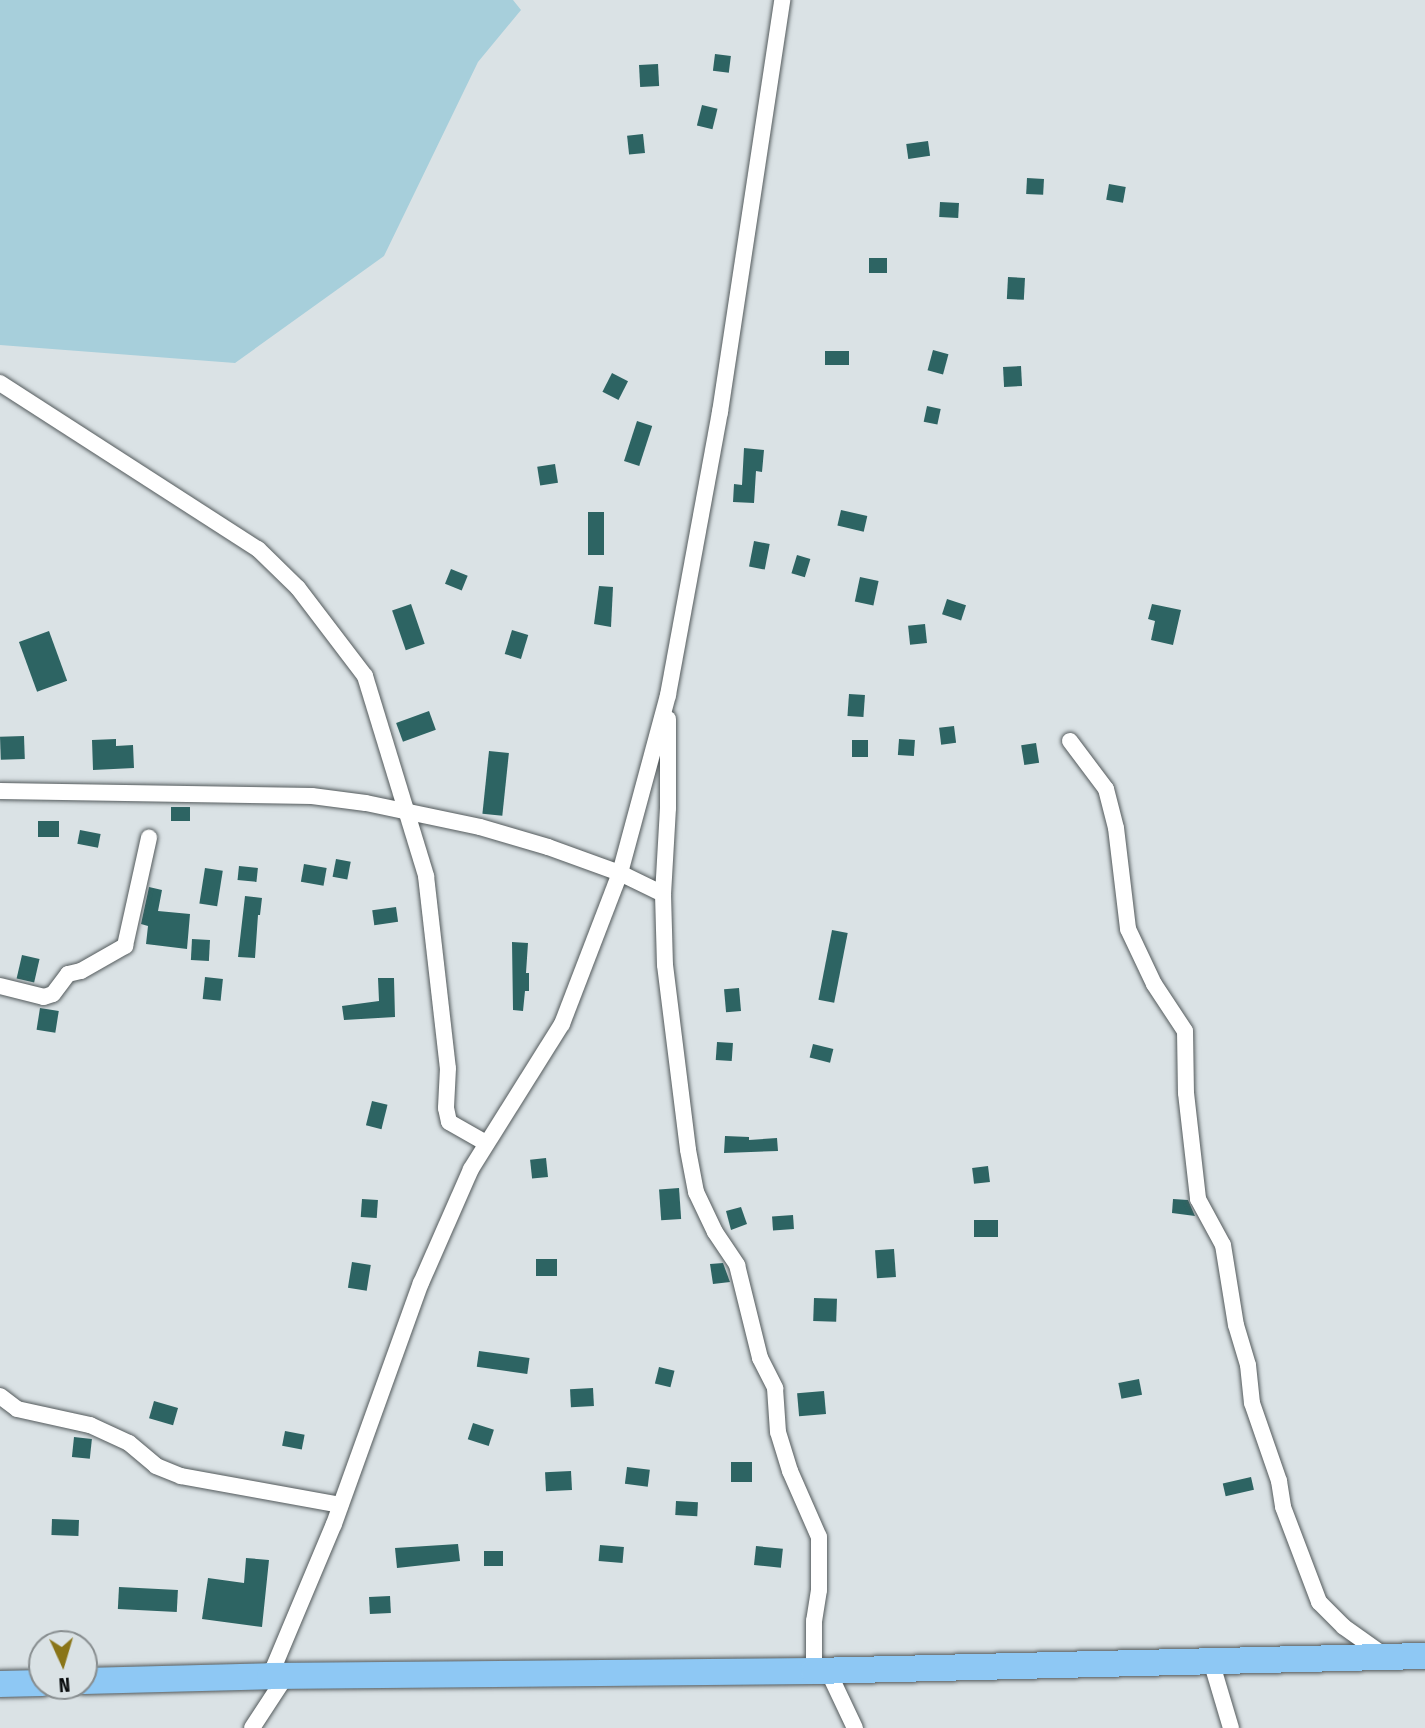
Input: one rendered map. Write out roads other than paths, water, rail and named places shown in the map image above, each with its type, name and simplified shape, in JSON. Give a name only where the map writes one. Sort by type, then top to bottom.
[{"type":"highway","points":[[98,1681],[278,1676],[821,1671],[1425,1656]]},
{"type":"highway","points":[[0,1684],[28,1683]]},
{"type":"street","points":[[252,1728],[278,1676],[421,1283],[471,1169],[562,1024],[620,873],[668,695],[720,412],[782,0]]},
{"type":"street","points":[[0,383],[258,549],[298,588],[365,676],[426,876],[434,922],[448,1068],[446,1108],[449,1122],[486,1143]]},
{"type":"street","points":[[668,695],[668,808],[663,894],[665,965],[672,1033],[696,1192],[715,1232],[737,1265],[761,1358],[775,1388],[778,1432],[790,1471],[819,1537],[821,1671],[855,1728]]},
{"type":"street","points":[[1070,741],[1107,789],[1116,828],[1128,929],[1154,984],[1185,1031],[1186,1093],[1198,1199],[1223,1245],[1236,1325],[1248,1365],[1251,1403],[1279,1481],[1283,1507],[1299,1555],[1319,1602],[1344,1627],[1386,1657]]},
{"type":"street","points":[[0,792],[312,796],[480,827],[548,847],[620,873],[663,894]]},
{"type":"street","points":[[0,986],[44,997],[53,994],[68,974],[81,971],[125,946],[149,838]]},
{"type":"street","points":[[0,1396],[17,1409],[90,1425],[129,1443],[156,1465],[181,1476],[341,1505]]},
{"type":"street","points":[[1211,1661],[1231,1728]]}]
